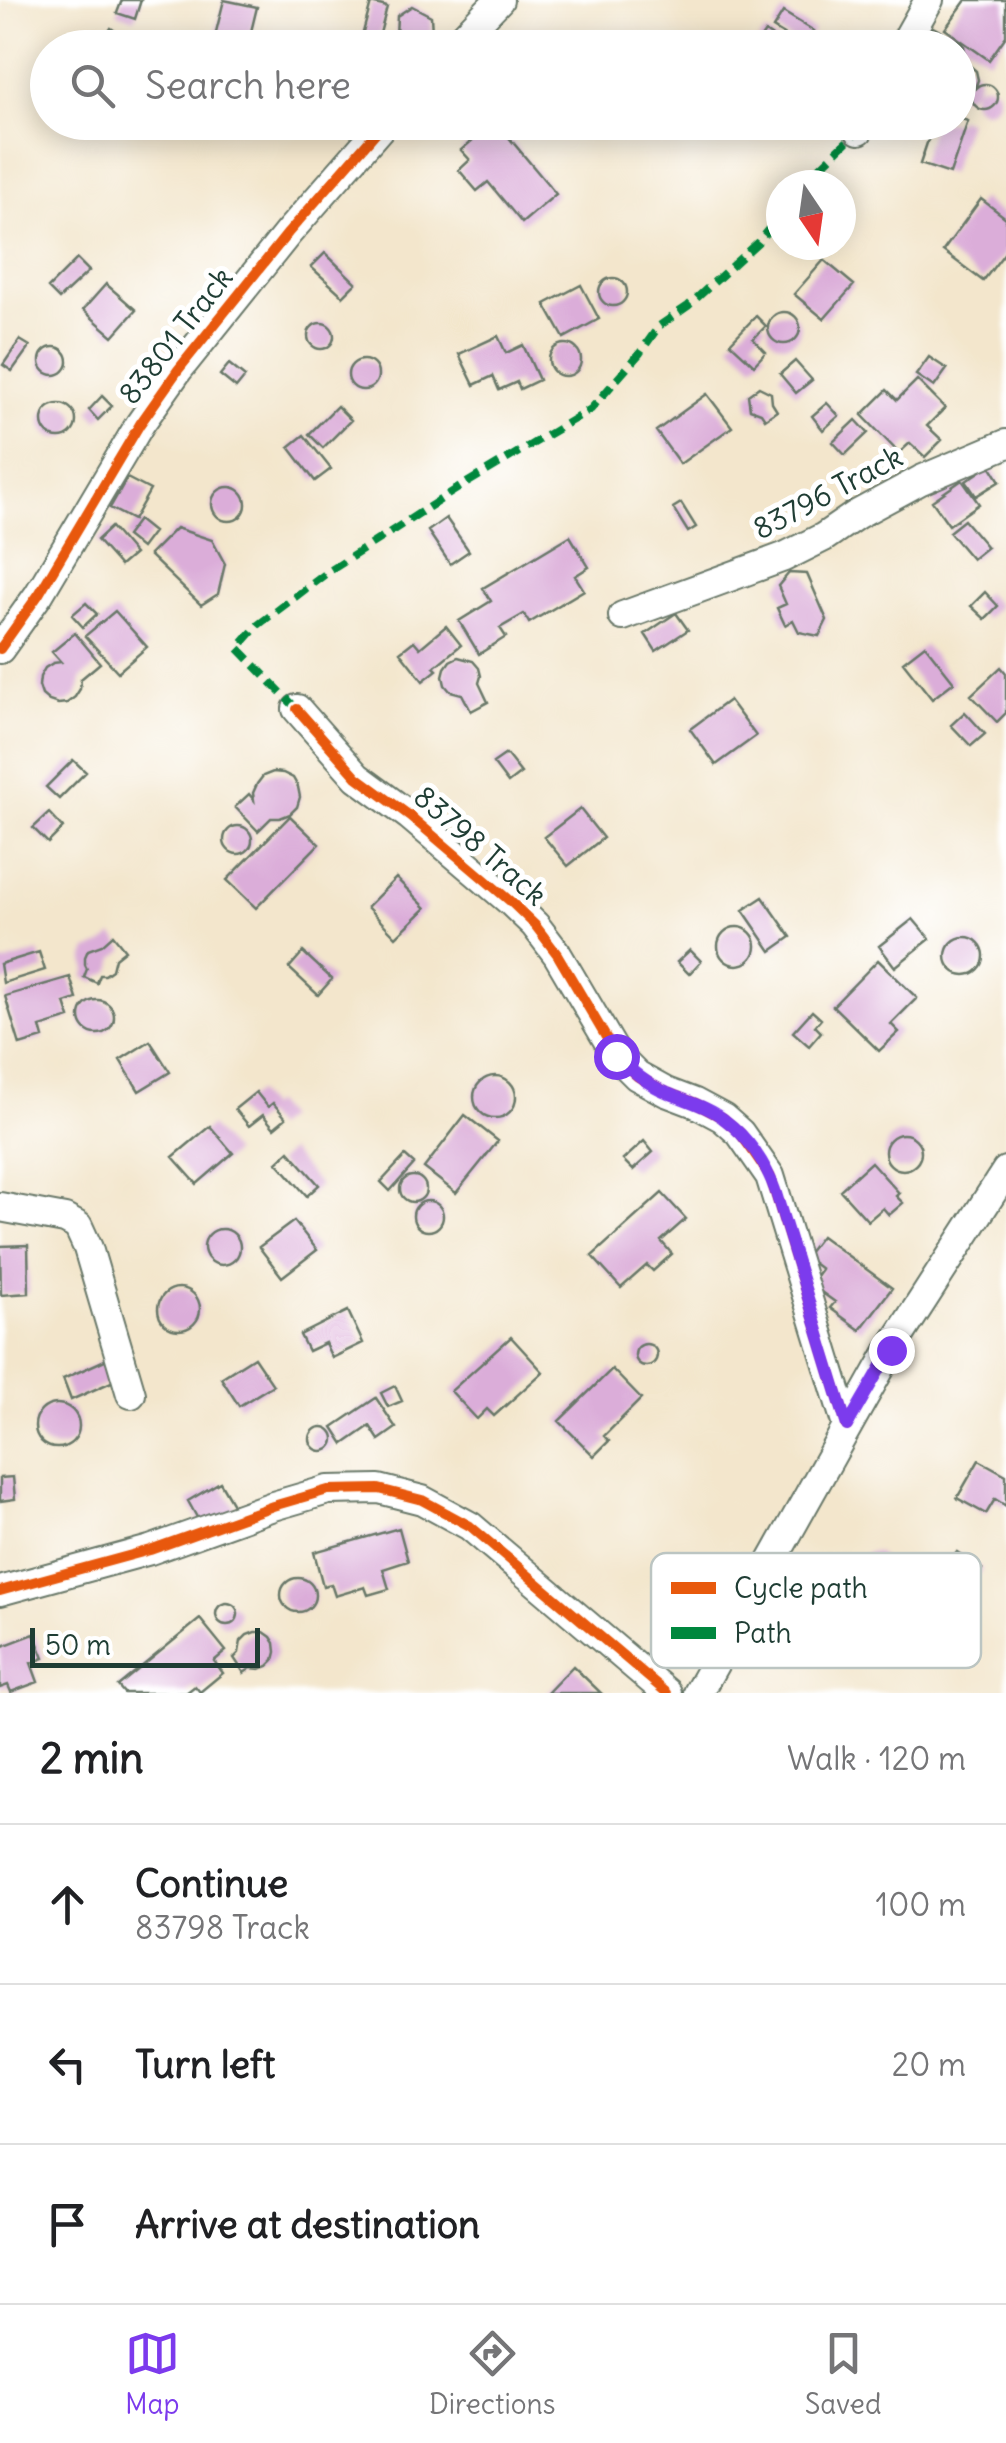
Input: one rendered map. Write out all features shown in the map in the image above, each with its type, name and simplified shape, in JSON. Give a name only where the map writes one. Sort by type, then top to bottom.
[{"type":"street","points":[[470,30],[499,0]]},
{"type":"street","points":[[912,30],[929,0]]},
{"type":"street","name":"83801 Track","points":[[0,649],[39,594],[140,424],[178,370],[288,232],[369,140]]},
{"type":"street","name":"83796 Track","points":[[624,616],[784,557],[921,480],[1006,444]]},
{"type":"street","name":"83798 Track","points":[[297,709],[357,777],[410,816],[535,925],[557,954],[616,1056],[637,1076],[723,1118],[740,1133],[770,1176],[847,1426]]},
{"type":"street","points":[[776,1553],[900,1334],[1006,1172]]},
{"type":"street","points":[[0,1207],[66,1219],[78,1226],[132,1394]]},
{"type":"street","points":[[0,1591],[150,1550],[328,1490],[379,1489],[422,1500],[470,1526],[667,1693]]},
{"type":"street","points":[[698,1693],[712,1668]]},
{"type":"building","points":[[122,0],[141,0],[135,19],[117,13]]},
{"type":"building","points":[[224,0],[257,7],[251,30],[216,30]]},
{"type":"building","points":[[966,0],[1006,0],[1006,36],[989,60],[976,51],[976,30],[945,29]]},
{"type":"building","points":[[371,3],[387,7],[381,30],[364,30]]},
{"type":"building","points":[[412,6],[431,16],[432,30],[396,30],[397,16]]},
{"type":"building","points":[[783,12],[812,30],[776,30],[773,28]]},
{"type":"building","points":[[980,85],[990,85],[997,92],[997,102],[990,109],[976,106],[976,88]]},
{"type":"building","points":[[473,140],[511,140],[556,194],[522,223],[488,182],[477,191],[459,170],[470,160],[461,150]]},
{"type":"building","points":[[928,140],[962,140],[950,174],[920,164]]},
{"type":"building","points":[[981,199],[1006,218],[1006,251],[983,281],[943,251]]},
{"type":"building","points":[[325,253],[356,283],[343,296],[311,267]]},
{"type":"building","points":[[77,259],[89,271],[59,299],[48,288]]},
{"type":"building","points":[[824,260],[854,285],[824,319],[794,294]]},
{"type":"building","points":[[613,278],[623,282],[627,292],[623,302],[613,306],[603,302],[599,292],[603,282]]},
{"type":"building","points":[[106,284],[136,310],[113,336],[83,310]]},
{"type":"building","points":[[581,285],[599,319],[564,338],[545,304]]},
{"type":"building","points":[[784,312],[795,317],[800,328],[795,339],[784,344],[773,339],[768,328],[773,317]]},
{"type":"building","points":[[756,316],[766,326],[753,339],[766,352],[754,365],[730,343]]},
{"type":"building","points":[[321,323],[331,326],[331,346],[321,349],[311,346],[308,336],[311,326]]},
{"type":"building","points":[[498,336],[506,353],[523,345],[539,380],[520,389],[517,382],[499,390],[493,376],[474,385],[459,354]]},
{"type":"building","points":[[20,340],[30,346],[12,371],[3,365]]},
{"type":"building","points":[[565,344],[576,349],[581,360],[576,371],[565,376],[554,371],[549,360],[554,349]]},
{"type":"building","points":[[54,347],[64,351],[68,361],[64,371],[54,375],[44,371],[40,361],[44,351]]},
{"type":"building","points":[[929,357],[947,369],[934,387],[916,375]]},
{"type":"building","points":[[363,360],[374,364],[378,375],[374,386],[363,390],[352,386],[348,375],[352,364]]},
{"type":"building","points":[[795,361],[812,380],[796,393],[780,374]]},
{"type":"building","points":[[229,364],[245,377],[236,388],[220,375]]},
{"type":"building","points":[[917,380],[945,408],[927,426],[942,440],[925,457],[910,443],[899,453],[862,415],[887,390],[897,400]]},
{"type":"building","points":[[759,387],[771,393],[777,411],[765,419],[750,409],[748,395]]},
{"type":"building","points":[[707,394],[732,427],[680,464],[656,431]]},
{"type":"building","points":[[102,396],[112,406],[98,420],[89,410]]},
{"type":"building","points":[[827,403],[839,416],[823,430],[812,416]]},
{"type":"building","points":[[59,404],[71,409],[76,421],[71,433],[59,438],[47,433],[42,421],[47,409]]},
{"type":"building","points":[[337,406],[351,420],[323,448],[309,434]]},
{"type":"building","points":[[856,420],[868,433],[845,455],[833,442]]},
{"type":"building","points":[[304,435],[331,469],[315,481],[289,447]]},
{"type":"building","points":[[990,465],[1000,481],[976,496],[966,481]]},
{"type":"building","points":[[127,478],[150,490],[133,520],[110,508]]},
{"type":"building","points":[[962,480],[979,504],[949,525],[932,501]]},
{"type":"building","points":[[229,487],[241,492],[246,504],[241,516],[229,521],[217,516],[212,504],[217,492]]},
{"type":"building","points":[[681,503],[696,527],[688,532],[673,508]]},
{"type":"building","points":[[446,518],[469,551],[450,564],[428,531]]},
{"type":"building","points":[[138,520],[153,532],[141,548],[126,536]]},
{"type":"building","points":[[964,520],[987,547],[972,559],[949,532]]},
{"type":"building","points":[[111,527],[134,554],[120,566],[97,540]]},
{"type":"building","points":[[176,528],[212,540],[225,564],[218,594],[201,605],[149,555]]},
{"type":"building","points":[[570,536],[589,567],[575,576],[584,590],[529,623],[524,614],[500,628],[506,637],[479,654],[459,621],[491,601],[483,588]]},
{"type":"building","points":[[789,573],[807,574],[827,620],[819,636],[799,632],[793,620],[785,625],[777,608],[786,604],[778,586]]},
{"type":"building","points":[[985,592],[998,606],[985,619],[971,606]]},
{"type":"building","points":[[86,603],[97,614],[83,627],[72,615]]},
{"type":"building","points":[[115,611],[147,647],[118,672],[85,636]]},
{"type":"building","points":[[676,613],[688,630],[656,651],[645,634]]},
{"type":"building","points":[[446,626],[461,645],[423,681],[400,652],[414,641],[420,648]]},
{"type":"building","points":[[75,633],[100,663],[81,679],[75,697],[58,704],[42,695],[40,677],[45,668],[61,662],[52,652]]},
{"type":"building","points":[[925,645],[954,682],[932,699],[903,662]]},
{"type":"building","points":[[458,657],[473,661],[479,668],[479,683],[488,702],[471,711],[462,694],[445,685],[445,668]]},
{"type":"building","points":[[1001,667],[1006,673],[1006,713],[997,722],[971,695]]},
{"type":"building","points":[[729,700],[756,736],[716,765],[690,729]]},
{"type":"building","points":[[965,712],[985,734],[971,746],[951,725]]},
{"type":"building","points":[[506,754],[521,773],[508,783],[493,763]]},
{"type":"building","points":[[73,760],[86,772],[59,799],[46,787]]},
{"type":"building","points":[[273,772],[293,778],[300,797],[290,814],[271,818],[258,831],[235,807],[249,794],[254,800],[257,784]]},
{"type":"building","points":[[580,809],[603,838],[568,866],[544,837]]},
{"type":"building","points":[[49,813],[63,828],[48,843],[33,828]]},
{"type":"building","points":[[290,816],[319,844],[256,908],[227,880]]},
{"type":"building","points":[[238,826],[248,830],[252,840],[248,850],[238,854],[228,850],[224,840],[228,830]]},
{"type":"building","points":[[396,878],[426,908],[396,937],[367,907]]},
{"type":"building","points":[[763,897],[791,937],[771,951],[743,910]]},
{"type":"building","points":[[913,919],[930,939],[895,967],[879,946]]},
{"type":"building","points":[[737,927],[751,932],[756,946],[751,960],[737,965],[723,960],[718,946],[723,932]]},
{"type":"building","points":[[113,935],[125,950],[115,958],[112,970],[100,975],[97,983],[84,977],[88,950]]},
{"type":"building","points":[[965,937],[979,942],[984,956],[979,970],[965,975],[951,970],[946,956],[951,942]]},
{"type":"building","points":[[690,950],[701,961],[689,974],[677,962]]},
{"type":"building","points":[[39,952],[45,970],[3,983],[0,964]]},
{"type":"building","points":[[303,952],[332,979],[318,995],[289,968]]},
{"type":"building","points":[[878,960],[917,998],[891,1024],[899,1032],[879,1051],[833,1006]]},
{"type":"building","points":[[70,977],[77,999],[65,1003],[70,1018],[40,1027],[43,1038],[20,1045],[5,996]]},
{"type":"building","points":[[97,1000],[109,1005],[114,1017],[109,1029],[97,1034],[85,1029],[80,1017],[85,1005]]},
{"type":"building","points":[[812,1011],[821,1019],[815,1026],[821,1032],[809,1046],[793,1032]]},
{"type":"building","points":[[150,1041],[170,1072],[139,1091],[120,1060]]},
{"type":"building","points":[[495,1076],[510,1082],[516,1097],[510,1112],[495,1118],[480,1112],[474,1097],[480,1082]]},
{"type":"building","points":[[256,1092],[268,1107],[273,1103],[286,1118],[274,1128],[263,1115],[249,1126],[235,1109]]},
{"type":"building","points":[[465,1115],[498,1141],[456,1193],[424,1168]]},
{"type":"building","points":[[210,1126],[233,1153],[197,1184],[173,1157]]},
{"type":"building","points":[[903,1134],[916,1139],[921,1152],[916,1165],[903,1170],[890,1165],[885,1152],[890,1139]]},
{"type":"building","points":[[644,1141],[653,1152],[633,1170],[623,1160]]},
{"type":"building","points":[[289,1151],[319,1185],[307,1196],[277,1162]]},
{"type":"building","points":[[405,1156],[414,1164],[390,1191],[381,1182]]},
{"type":"building","points":[[871,1162],[903,1203],[889,1215],[883,1208],[868,1221],[840,1190]]},
{"type":"building","points":[[413,1176],[422,1180],[426,1189],[422,1198],[413,1202],[404,1198],[400,1189],[404,1180]]},
{"type":"building","points":[[662,1193],[686,1219],[661,1241],[672,1254],[653,1271],[647,1265],[621,1288],[592,1256]]},
{"type":"building","points":[[428,1201],[442,1210],[443,1216],[434,1230],[428,1231],[414,1222],[413,1216],[422,1202]]},
{"type":"building","points":[[294,1221],[317,1250],[282,1277],[259,1247]]},
{"type":"building","points":[[222,1229],[235,1234],[240,1247],[235,1260],[222,1265],[209,1260],[204,1247],[209,1234]]},
{"type":"building","points":[[821,1236],[892,1288],[860,1330],[830,1308],[835,1302],[810,1284],[821,1269],[805,1257]]},
{"type":"building","points":[[28,1245],[29,1293],[1,1295],[0,1246]]},
{"type":"building","points":[[179,1288],[194,1294],[200,1309],[194,1324],[179,1330],[164,1324],[158,1309],[164,1294]]},
{"type":"building","points":[[348,1311],[363,1343],[332,1358],[325,1343],[308,1351],[300,1335]]},
{"type":"building","points":[[511,1337],[543,1372],[494,1416],[487,1409],[477,1419],[451,1391]]},
{"type":"building","points":[[646,1344],[654,1347],[654,1363],[646,1366],[638,1363],[635,1355],[638,1347]]},
{"type":"building","points":[[254,1357],[273,1385],[239,1406],[221,1378]]},
{"type":"building","points":[[107,1359],[116,1380],[71,1400],[63,1379]]},
{"type":"building","points":[[612,1369],[641,1399],[604,1436],[609,1441],[594,1456],[559,1421]]},
{"type":"building","points":[[395,1386],[402,1401],[388,1407],[381,1393]]},
{"type":"building","points":[[376,1398],[396,1428],[379,1440],[370,1426],[344,1444],[333,1427]]},
{"type":"building","points":[[57,1404],[72,1411],[79,1426],[72,1441],[57,1448],[42,1441],[35,1426],[42,1411]]},
{"type":"building","points":[[322,1427],[334,1439],[322,1451],[310,1439]]},
{"type":"building","points":[[979,1460],[1006,1475],[1006,1506],[995,1499],[986,1514],[957,1498]]},
{"type":"building","points":[[13,1477],[15,1499],[0,1501],[0,1478]]},
{"type":"building","points":[[220,1482],[237,1511],[204,1530],[188,1501]]},
{"type":"building","points":[[399,1528],[408,1561],[383,1569],[389,1589],[368,1595],[365,1587],[335,1596],[331,1584],[323,1586],[314,1552]]},
{"type":"building","points":[[298,1578],[310,1583],[315,1595],[310,1607],[298,1612],[286,1607],[281,1595],[286,1583]]},
{"type":"building","points":[[227,1603],[238,1614],[227,1625],[216,1614]]},
{"type":"building","points":[[200,1619],[226,1651],[214,1661],[223,1673],[200,1692],[195,1686],[186,1693],[124,1693],[118,1686]]},
{"type":"building","points":[[255,1632],[271,1637],[275,1643],[274,1660],[268,1666],[244,1673],[234,1658],[241,1641]]},
{"type":"building","points":[[34,1634],[44,1658],[31,1663],[38,1682],[11,1692],[8,1685],[0,1688],[0,1647]]},
{"type":"building","points":[[573,1666],[601,1693],[547,1693]]},
{"type":"marked path","points":[[817,170],[848,140]]},
{"type":"marked path","points":[[297,709],[238,648],[258,625],[328,572],[591,409],[659,326],[688,306],[766,232]]},
{"type":"cycle path","points":[[0,649],[39,594],[140,424],[178,370],[288,233],[369,140]]},
{"type":"cycle path","points":[[297,709],[357,777],[410,816],[535,925],[557,954],[617,1056],[637,1076],[723,1118],[740,1133],[770,1176],[847,1426]]},
{"type":"cycle path","points":[[0,1591],[150,1550],[328,1490],[379,1489],[422,1500],[470,1526],[667,1693]]},
{"type":"route","points":[[616,1056],[637,1076],[723,1118],[761,1161],[775,1190],[847,1426],[891,1350]]}]
